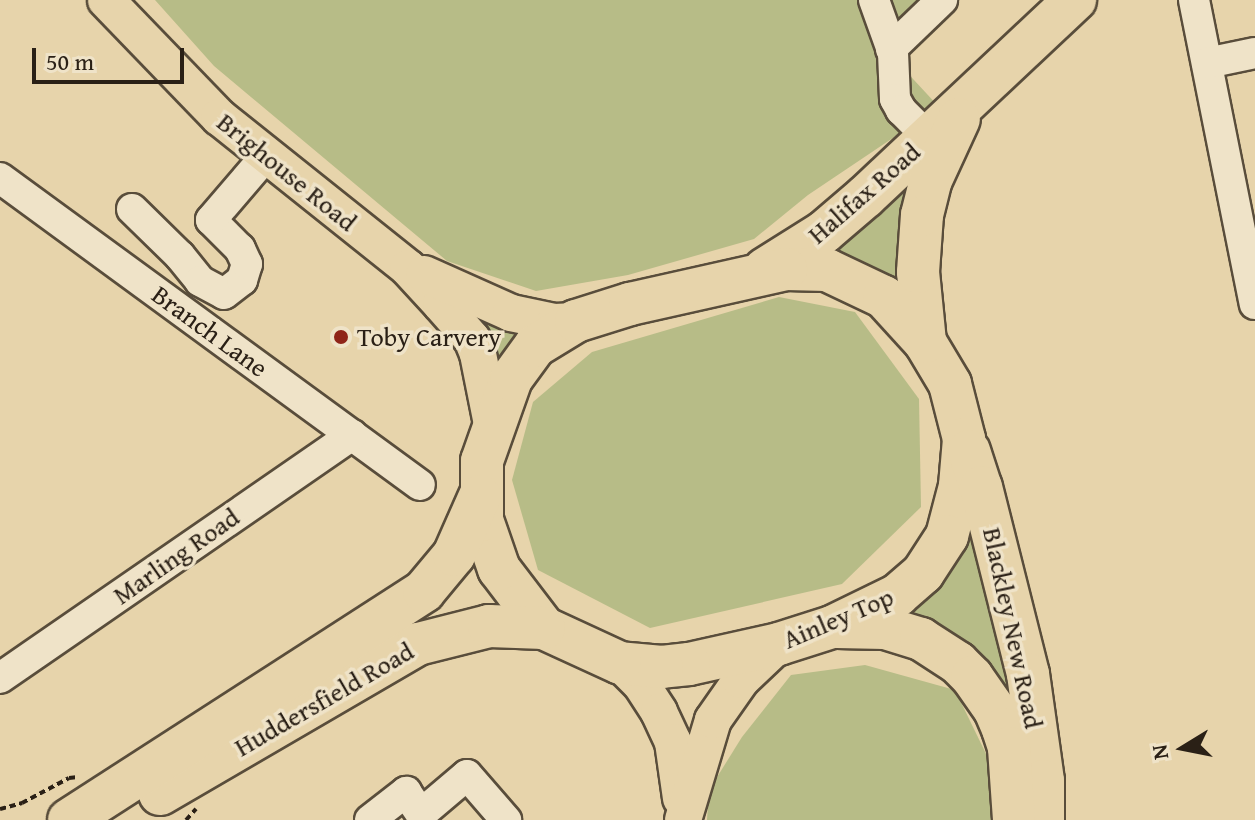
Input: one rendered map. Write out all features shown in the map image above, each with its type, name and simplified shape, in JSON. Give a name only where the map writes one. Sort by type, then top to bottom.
[{"type":"highway","name":"Halifax Road","points":[[749,277],[791,255],[824,232],[1075,0]]},
{"type":"highway","name":"Halifax Road","points":[[925,342],[918,272],[922,215],[930,182],[970,96]]},
{"type":"highway","name":"Ainley Top","points":[[786,269],[827,270],[884,297],[925,342],[950,384],[964,439],[960,486],[947,536],[923,573],[898,595],[832,627],[779,644],[662,667],[620,663],[544,628],[499,569],[487,540],[480,496],[482,461],[492,424],[511,379],[535,346],[576,321],[630,304],[749,277],[786,269]]},
{"type":"highway","name":"Blackley New Road","points":[[964,439],[981,487],[1021,639],[1043,781],[1043,820]]},
{"type":"highway","name":"Huddersfield Road","points":[[69,820],[424,591],[454,555],[480,496]]},
{"type":"highway","name":"Huddersfield Road","points":[[121,820],[161,793],[418,644],[489,626],[544,628]]},
{"type":"highway","name":"Blackley New Road","points":[[832,627],[885,628],[921,639],[950,657],[972,677],[995,710],[1003,729],[1010,760],[1014,820]]},
{"type":"highway","name":"Huddersfield Road","points":[[49,820],[210,720],[236,712]]},
{"type":"main road","name":"Brighouse Road","points":[[106,0],[169,70],[265,157],[408,268]]},
{"type":"main road","points":[[408,268],[511,313],[555,322],[576,321]]},
{"type":"main road","points":[[408,268],[472,339],[492,424]]},
{"type":"main road","points":[[683,820],[713,720],[741,680],[779,644]]},
{"type":"main road","points":[[620,663],[650,696],[673,742],[683,820]]},
{"type":"street","points":[[874,0],[891,49],[895,99],[901,110],[928,137]]},
{"type":"street","points":[[891,49],[942,0]]},
{"type":"street","points":[[1194,0],[1207,63],[1244,193],[1255,304]]},
{"type":"street","points":[[1207,63],[1255,53]]},
{"type":"street","points":[[180,256],[265,157]]},
{"type":"street","name":"Branch Lane","points":[[0,178],[420,485]]},
{"type":"street","points":[[132,209],[180,256],[200,281],[224,294],[242,280],[247,264],[240,249],[211,220]]},
{"type":"street","name":"Marling Road","points":[[0,678],[352,435]]},
{"type":"street","points":[[370,820],[406,792],[421,814],[467,775],[506,820]]},
{"type":"path","points":[[0,809],[22,803],[69,778],[82,776]]},
{"type":"green space","points":[[155,0],[938,0],[889,53],[939,107],[808,195],[754,239],[628,275],[536,291],[447,261],[214,66]]},
{"type":"green space","points":[[925,153],[908,285],[808,259]]},
{"type":"green space","points":[[779,297],[855,312],[919,399],[921,507],[842,584],[650,628],[538,570],[512,480],[533,402],[592,352]]},
{"type":"green space","points":[[471,312],[544,331],[499,381]]},
{"type":"green space","points":[[969,502],[1025,724],[892,611]]},
{"type":"green space","points":[[865,665],[955,690],[990,762],[992,820],[707,820],[709,790],[742,737],[791,675]]},
{"type":"place","name":"Toby Carvery","points":[[341,337]]}]
